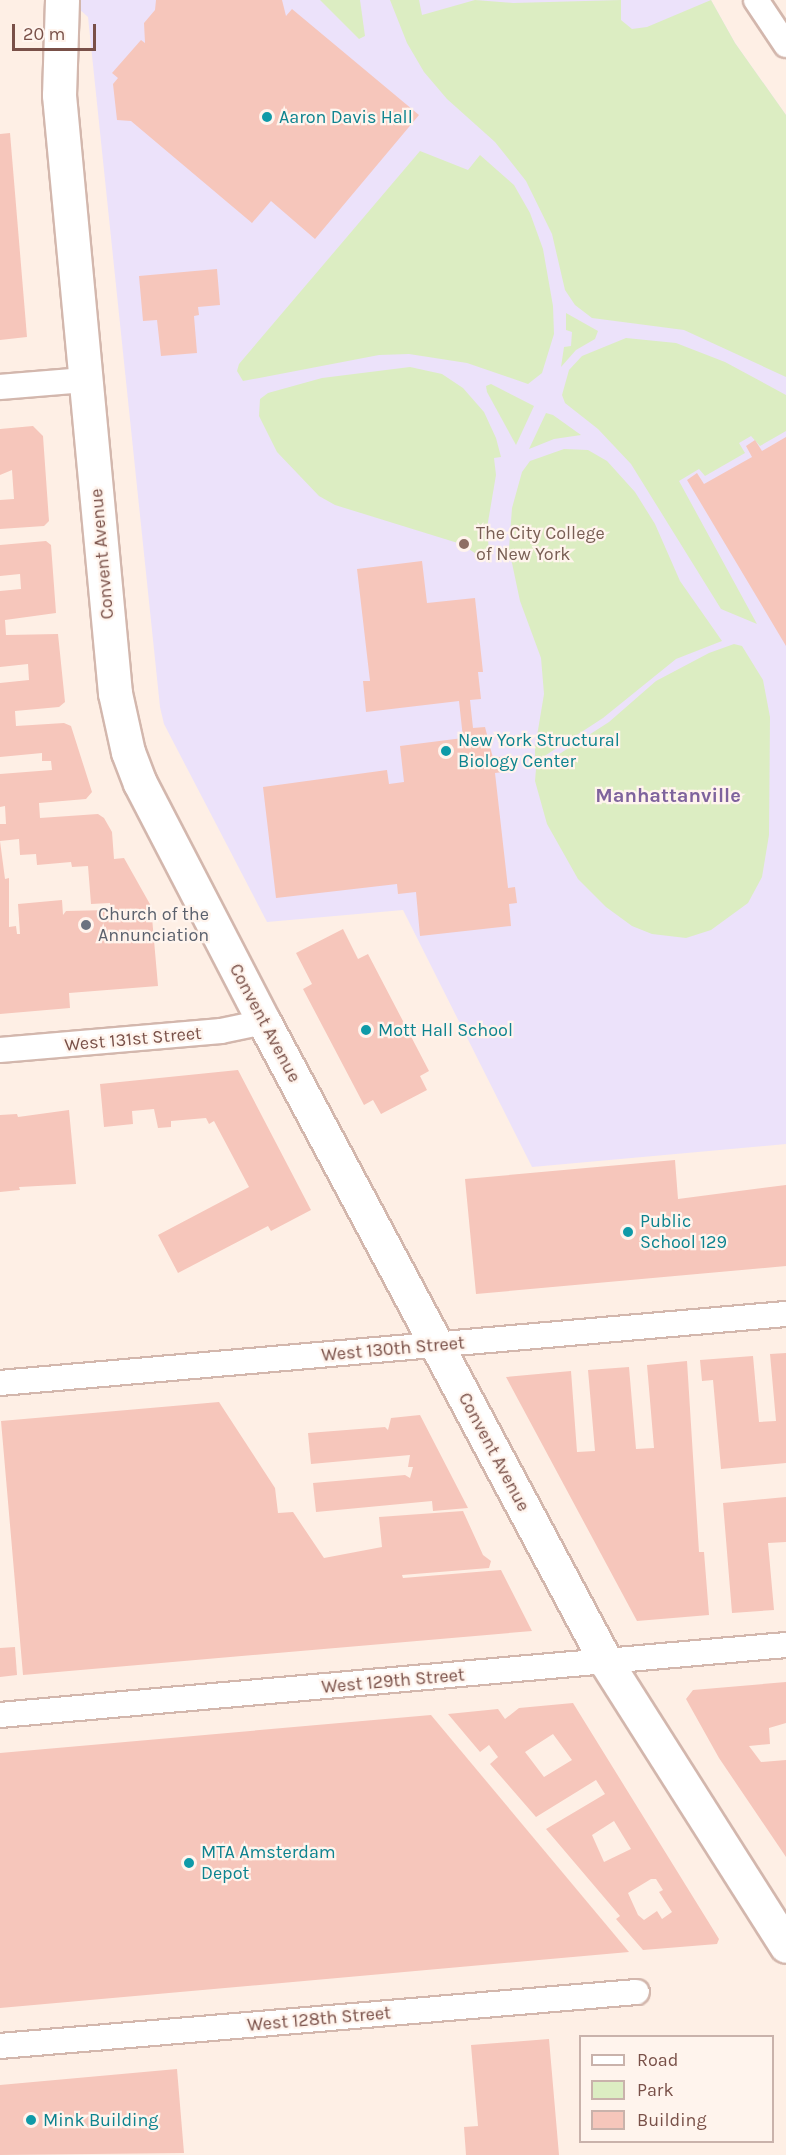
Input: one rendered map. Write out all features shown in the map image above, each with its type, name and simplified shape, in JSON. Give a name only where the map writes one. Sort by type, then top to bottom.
[{"type":"street","name":"Convent Avenue","points":[[63,0],[59,85],[85,380],[119,723],[140,783],[264,1022],[606,1662],[786,1946]]},
{"type":"street","points":[[756,0],[786,45]]},
{"type":"street","points":[[0,387],[85,380]]},
{"type":"street","name":"West 131st Street","points":[[0,1050],[221,1031],[264,1022]]},
{"type":"street","name":"West 130th Street","points":[[0,1383],[786,1314]]},
{"type":"street","name":"West 129th Street","points":[[0,1715],[786,1645]]},
{"type":"street","name":"West 128th Street","points":[[0,2046],[637,1992]]},
{"type":"shaded area","name":"The City College of New York","points":[[69,0],[711,0],[735,43],[786,115],[786,1144],[532,1167],[403,910],[267,922],[164,724],[160,707],[88,17]]},
{"type":"green space","points":[[320,0],[360,0],[365,36],[359,39]]},
{"type":"green space","points":[[390,0],[419,0],[422,15],[475,0],[513,3],[621,0],[621,20],[632,29],[647,27],[711,0],[735,43],[786,115],[786,377],[684,330],[592,318],[575,305],[565,290],[552,234],[526,181],[495,142],[447,99],[424,72],[407,43]]},
{"type":"green space","points":[[420,151],[468,170],[480,155],[514,185],[530,213],[543,249],[553,306],[554,334],[542,373],[528,384],[467,363],[409,354],[379,355],[243,381],[237,371],[239,364]]},
{"type":"green space","points":[[566,313],[598,331],[595,339],[576,350],[561,367],[564,347],[571,346],[572,332],[566,330]]},
{"type":"green space","points":[[626,338],[676,343],[725,362],[786,395],[786,431],[760,446],[751,436],[739,443],[745,453],[705,476],[699,469],[679,481],[757,624],[721,609],[631,464],[598,429],[565,403],[562,395],[569,370],[582,356]]},
{"type":"green space","points":[[410,367],[442,374],[463,388],[484,412],[496,438],[501,457],[494,458],[496,475],[487,528],[490,563],[461,544],[335,505],[319,496],[277,452],[259,416],[260,399],[268,393],[322,378]]},
{"type":"green space","points":[[491,384],[534,406],[516,445],[487,392],[486,386]]},
{"type":"green space","points":[[546,413],[553,415],[581,435],[554,439],[529,449]]},
{"type":"green space","points":[[564,449],[588,450],[607,461],[635,492],[655,524],[680,581],[722,641],[676,659],[603,718],[540,759],[535,756],[535,748],[544,694],[541,658],[520,601],[509,549],[512,508],[522,472],[530,461]]},
{"type":"green space","points":[[734,644],[742,646],[763,680],[770,717],[769,835],[762,877],[748,903],[711,930],[686,938],[652,934],[632,926],[606,907],[578,879],[547,824],[535,781],[536,769],[609,722],[656,681],[709,653]]},
{"type":"building","name":"Aaron Davis Hall","points":[[156,0],[282,0],[286,16],[292,9],[419,115],[315,239],[271,201],[252,223],[131,121],[117,120],[113,84],[118,78],[112,73],[141,40],[145,43],[144,23],[155,10]]},
{"type":"building","points":[[10,133],[27,337],[0,340],[0,134]]},
{"type":"building","points":[[217,269],[220,305],[198,307],[199,315],[194,316],[197,353],[161,356],[157,320],[143,321],[139,276]]},
{"type":"building","points":[[33,426],[43,436],[49,521],[44,526],[0,529],[0,500],[14,499],[12,470],[0,475],[0,429]]},
{"type":"building","points":[[786,437],[786,646],[687,480],[697,473],[704,484],[752,457],[746,446],[755,440],[762,451]]},
{"type":"building","points":[[46,541],[51,545],[56,613],[5,620],[6,635],[58,634],[65,702],[59,707],[15,711],[16,726],[64,723],[71,726],[92,792],[86,799],[39,803],[40,818],[98,814],[104,818],[112,832],[114,859],[124,858],[151,906],[158,986],[69,993],[70,1008],[0,1014],[0,824],[6,824],[5,806],[0,807],[0,774],[52,770],[51,761],[42,761],[42,753],[0,757],[0,683],[29,680],[28,664],[0,667],[0,591],[21,589],[20,574],[0,576],[0,545]],"holes":[[[19,839],[20,855],[36,854],[37,865],[71,862],[72,867],[88,866],[91,904],[110,903],[110,910],[66,911],[63,915],[62,900],[18,904],[20,934],[17,934],[16,926],[9,927],[9,878],[5,879],[0,841]]]},
{"type":"building","name":"New York Structural Biology Center","points":[[422,561],[427,603],[475,598],[483,672],[478,672],[481,699],[470,700],[473,728],[485,727],[493,758],[501,757],[503,772],[495,773],[508,888],[515,887],[517,903],[509,904],[511,926],[420,936],[416,892],[398,894],[397,884],[276,898],[263,787],[387,770],[389,784],[404,782],[400,746],[463,738],[459,701],[366,712],[363,681],[370,681],[357,569]]},
{"type":"building","name":"Mott Hall School","points":[[343,929],[358,959],[368,954],[429,1071],[420,1076],[427,1090],[381,1114],[373,1100],[364,1105],[303,989],[312,984],[296,953]]},
{"type":"building","points":[[238,1070],[311,1210],[271,1231],[268,1226],[178,1273],[158,1235],[249,1187],[214,1121],[209,1124],[206,1118],[171,1121],[171,1127],[158,1128],[154,1109],[132,1111],[133,1124],[104,1127],[100,1084]]},
{"type":"building","points":[[69,1110],[76,1184],[19,1187],[20,1190],[0,1192],[0,1115],[17,1114],[18,1117]]},
{"type":"building","name":"Public School 129","points":[[675,1160],[678,1199],[786,1185],[786,1266],[476,1294],[465,1179]]},
{"type":"building","points":[[786,1353],[786,1463],[721,1469],[713,1380],[702,1381],[700,1360],[753,1356],[759,1422],[776,1421],[770,1354]]},
{"type":"building","points":[[687,1361],[699,1552],[704,1552],[709,1615],[637,1621],[506,1377],[571,1371],[577,1452],[595,1451],[588,1370],[629,1367],[636,1449],[654,1448],[647,1365]]},
{"type":"building","points":[[219,1402],[275,1488],[278,1513],[293,1512],[324,1558],[382,1547],[379,1517],[463,1511],[483,1555],[491,1561],[489,1568],[402,1575],[403,1578],[501,1570],[532,1631],[23,1675],[1,1421]]},
{"type":"building","points":[[420,1415],[468,1508],[433,1511],[432,1501],[316,1512],[313,1483],[405,1475],[410,1478],[413,1467],[408,1467],[410,1455],[311,1464],[308,1433],[385,1427],[388,1430],[391,1418]]},
{"type":"building","points":[[786,1497],[786,1542],[768,1543],[774,1610],[732,1613],[723,1503]]},
{"type":"building","points":[[15,1647],[17,1675],[0,1677],[0,1648]]},
{"type":"building","points":[[786,1682],[786,1723],[769,1728],[770,1744],[749,1746],[761,1762],[786,1760],[786,1857],[719,1758],[686,1699],[693,1690]]},
{"type":"building","points":[[573,1703],[719,1939],[717,1944],[643,1950],[616,1919],[620,1916],[546,1829],[605,1794],[596,1780],[536,1817],[490,1764],[498,1757],[489,1745],[480,1752],[448,1714],[498,1709],[505,1719],[519,1708]],"holes":[[[553,1734],[572,1760],[544,1777],[525,1752]],[[614,1821],[631,1849],[604,1862],[592,1835]],[[651,1879],[656,1879],[663,1890],[659,1892],[672,1912],[662,1919],[657,1911],[644,1920],[638,1915],[628,1893]]]},
{"type":"building","name":"MTA Amsterdam Depot","points":[[431,1715],[629,1952],[0,2008],[0,1753]]},
{"type":"building","points":[[549,2039],[559,2155],[466,2155],[464,2127],[478,2126],[471,2045]]},
{"type":"building","points":[[177,2069],[184,2153],[0,2155],[0,2085]]},
{"type":"place","name":"Aaron Davis Hall","points":[[267,117]]},
{"type":"place","name":"The City College of New York","points":[[464,544]]},
{"type":"place","name":"New York Structural Biology Center","points":[[446,751]]},
{"type":"place","name":"Church of the Annunciation","points":[[86,925]]},
{"type":"place","name":"Mott Hall School","points":[[366,1030]]},
{"type":"place","name":"Public School 129","points":[[628,1232]]},
{"type":"place","name":"MTA Amsterdam Depot","points":[[189,1863]]},
{"type":"place","name":"Mink Building","points":[[31,2120]]},
{"type":"district","name":"Manhattanville","points":[[668,795]]}]
